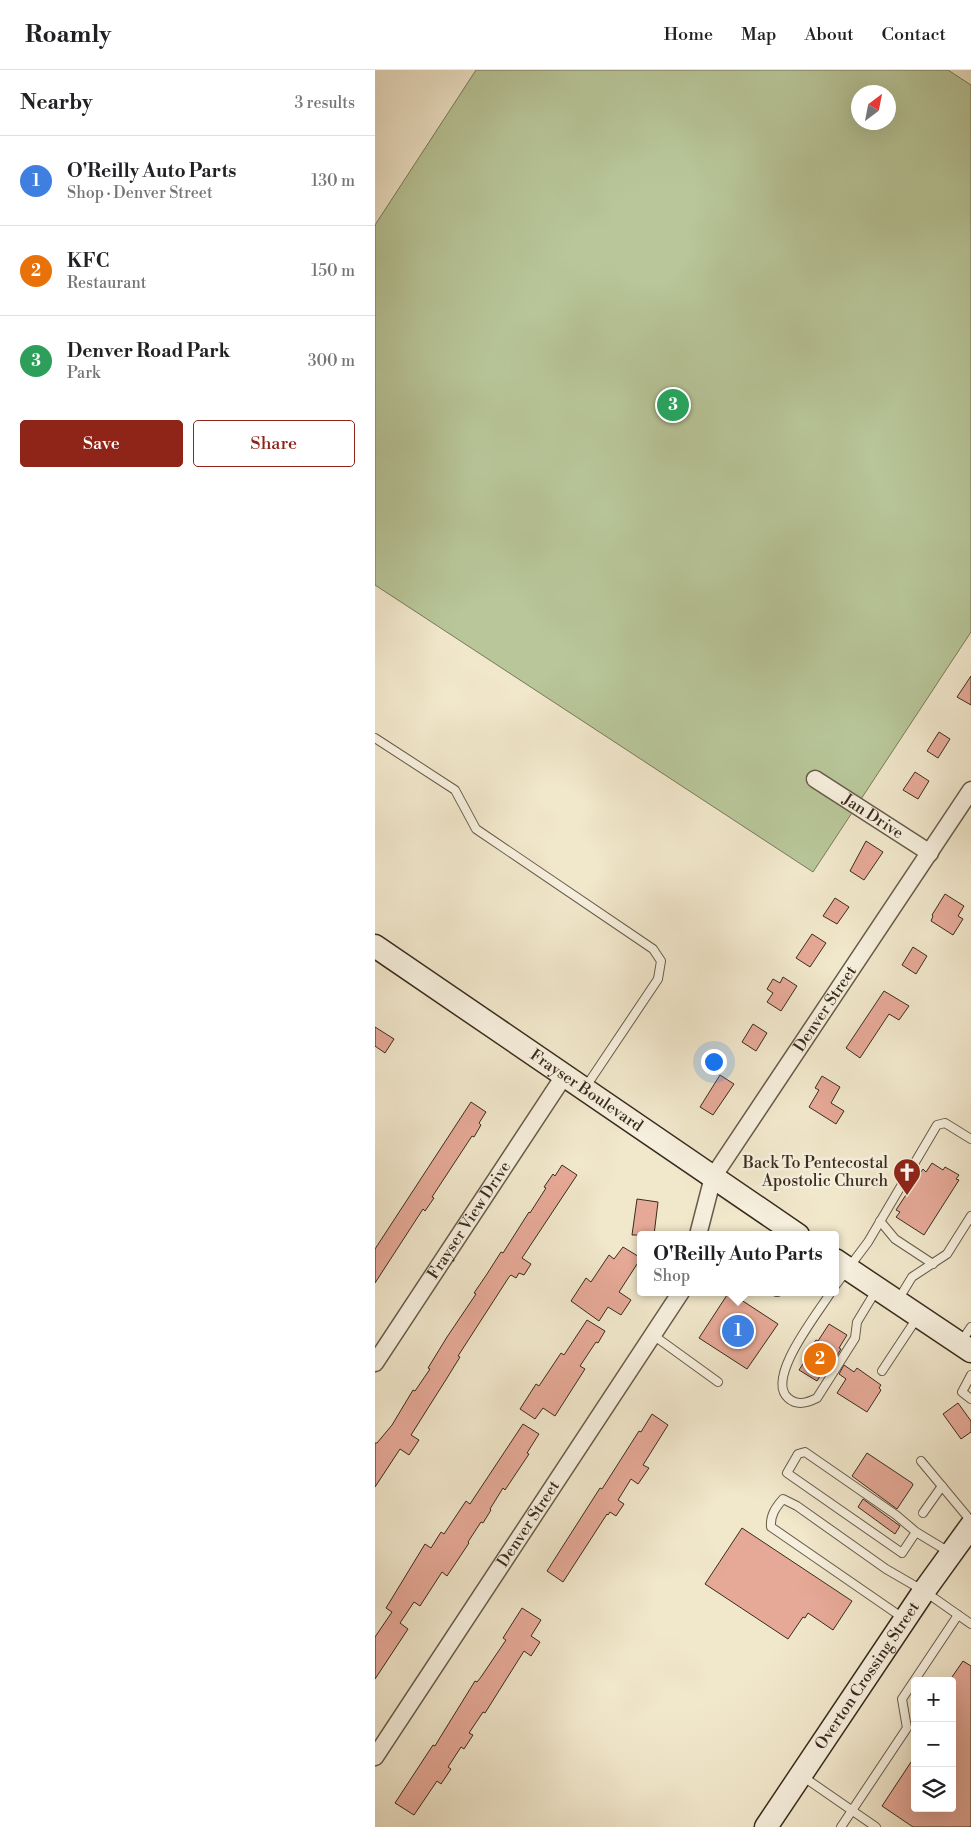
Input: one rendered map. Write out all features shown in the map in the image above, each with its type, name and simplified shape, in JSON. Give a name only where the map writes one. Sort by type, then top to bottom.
[{"type":"main road","name":"Frayser Boulevard","points":[[375,946],[792,1231]]},
{"type":"main road","points":[[839,1271],[877,1288],[918,1316],[967,1341]]},
{"type":"main road","name":"Overton Crossing Street","points":[[766,1827],[924,1591],[962,1541]]},
{"type":"street","name":"Jan Drive","points":[[815,778],[930,853]]},
{"type":"street","name":"Denver Street","points":[[699,1231],[713,1178],[971,790]]},
{"type":"street","name":"Frayser View Drive","points":[[375,1363],[564,1076]]},
{"type":"street","name":"Denver Street","points":[[375,1757],[678,1296]]},
{"type":"lane","points":[[375,738],[455,790],[476,829],[653,949],[661,961],[659,979],[584,1090]]},
{"type":"lane","points":[[839,1271],[868,1242],[937,1125],[945,1123],[971,1139]]},
{"type":"lane","points":[[897,1301],[912,1277],[947,1254],[971,1216]]},
{"type":"lane","points":[[880,1221],[895,1239],[933,1264]]},
{"type":"lane","points":[[828,1296],[790,1356],[782,1379],[784,1394],[793,1402],[807,1403],[817,1398],[855,1338],[857,1322],[877,1288]]},
{"type":"lane","points":[[882,1371],[918,1316]]},
{"type":"lane","points":[[653,1335],[718,1382]]},
{"type":"lane","points":[[971,1376],[962,1392],[971,1399]]},
{"type":"lane","points":[[916,1532],[902,1552],[787,1473],[798,1454],[805,1452],[883,1506],[916,1532],[962,1541]]},
{"type":"lane","points":[[921,1462],[971,1521]]},
{"type":"lane","points":[[923,1513],[942,1486]]},
{"type":"lane","points":[[905,1619],[771,1527],[770,1519],[776,1506],[783,1499],[797,1506],[886,1569],[924,1591],[971,1624]]},
{"type":"lane","points":[[841,1827],[907,1728],[902,1700],[958,1615]]},
{"type":"lane","points":[[800,1775],[876,1827]]},
{"type":"green space","points":[[476,70],[948,70],[971,85],[971,632],[813,872],[375,585],[375,225]]},
{"type":"building","points":[[971,676],[971,705],[957,697]]},
{"type":"building","points":[[939,732],[950,739],[938,758],[927,751]]},
{"type":"building","points":[[915,772],[929,781],[918,799],[903,790]]},
{"type":"building","points":[[866,841],[883,852],[864,880],[850,871]]},
{"type":"building","points":[[945,894],[964,906],[958,916],[963,919],[953,935],[931,921],[932,915]]},
{"type":"building","points":[[835,898],[849,907],[837,924],[823,916]]},
{"type":"building","points":[[812,934],[826,943],[810,967],[796,958]]},
{"type":"building","points":[[913,947],[927,956],[916,974],[902,965]]},
{"type":"building","points":[[783,977],[797,986],[781,1011],[767,1002],[773,993],[767,989],[773,979],[780,983]]},
{"type":"building","points":[[884,991],[909,1006],[899,1020],[889,1014],[860,1058],[846,1048]]},
{"type":"building","points":[[753,1024],[767,1033],[756,1051],[742,1042]]},
{"type":"building","points":[[375,1027],[394,1039],[385,1053],[375,1046]]},
{"type":"building","points":[[720,1075],[734,1084],[713,1115],[700,1107]]},
{"type":"building","points":[[822,1076],[840,1087],[831,1103],[844,1111],[836,1124],[809,1107],[819,1090],[815,1088]]},
{"type":"building","points":[[471,1102],[486,1112],[479,1123],[481,1125],[432,1197],[434,1198],[425,1211],[423,1209],[375,1283],[375,1249]]},
{"type":"building","points":[[932,1163],[943,1170],[945,1167],[959,1175],[956,1179],[959,1180],[924,1235],[896,1217],[900,1212],[896,1210],[923,1169],[926,1172]]},
{"type":"building","points":[[562,1165],[577,1175],[522,1258],[531,1264],[524,1275],[519,1273],[516,1278],[511,1275],[509,1277],[458,1356],[460,1357],[411,1435],[419,1440],[409,1455],[400,1449],[375,1487],[375,1443],[392,1425],[413,1390],[415,1391],[430,1369],[428,1368],[447,1337],[476,1294],[474,1293],[530,1213],[546,1188],[544,1187],[553,1174],[555,1176]]},
{"type":"building","points":[[637,1199],[658,1202],[654,1231],[637,1231],[637,1235],[632,1235]]},
{"type":"building","points":[[623,1247],[637,1256],[637,1264],[619,1292],[631,1300],[621,1315],[608,1307],[599,1321],[571,1301],[586,1278],[591,1282],[609,1255],[614,1259]]},
{"type":"building","points":[[726,1296],[735,1296],[778,1324],[747,1369],[699,1338]]},
{"type":"building","points":[[587,1320],[605,1331],[580,1366],[585,1369],[555,1416],[543,1408],[535,1419],[520,1409],[536,1384],[539,1386],[561,1353],[564,1355]]},
{"type":"building","points":[[829,1324],[847,1335],[830,1367],[827,1365],[817,1381],[799,1370],[810,1353],[808,1351],[816,1340],[818,1341]]},
{"type":"building","points":[[844,1365],[854,1372],[857,1368],[881,1385],[879,1388],[881,1390],[867,1412],[837,1393],[846,1379],[839,1374]]},
{"type":"building","points":[[958,1403],[971,1421],[971,1432],[961,1439],[943,1414]]},
{"type":"building","points":[[652,1414],[668,1425],[643,1465],[649,1468],[638,1484],[631,1479],[618,1500],[624,1504],[616,1516],[610,1512],[607,1514],[563,1582],[547,1571],[600,1488],[602,1489]]},
{"type":"building","points":[[523,1424],[539,1434],[527,1453],[529,1454],[505,1490],[503,1488],[483,1523],[481,1522],[447,1576],[442,1572],[420,1606],[414,1602],[400,1623],[408,1629],[375,1679],[375,1637],[392,1612],[386,1608],[425,1544],[431,1548],[441,1532],[444,1534],[466,1501],[470,1504]]},
{"type":"building","points":[[867,1453],[912,1483],[913,1485],[897,1509],[852,1476]]},
{"type":"building","points":[[863,1499],[900,1526],[895,1534],[858,1507]]},
{"type":"building","points":[[742,1528],[852,1601],[833,1630],[808,1613],[805,1618],[803,1617],[788,1639],[705,1584]]},
{"type":"building","points":[[522,1608],[541,1620],[531,1636],[540,1642],[531,1656],[524,1651],[485,1713],[483,1712],[469,1733],[473,1735],[464,1749],[461,1747],[448,1767],[451,1769],[441,1784],[437,1781],[414,1815],[395,1803],[433,1745],[435,1746],[475,1681],[477,1682],[481,1677],[506,1640],[503,1638]]},
{"type":"building","points":[[963,1661],[971,1666],[971,1827],[913,1827],[882,1806],[911,1762],[911,1812],[956,1812],[956,1677],[952,1677]]},
{"type":"place","name":"Denver Road Park","points":[[673,405]]},
{"type":"place","name":"Back To Pentecostal Apostolic Church","points":[[907,1196]]},
{"type":"place","name":"O'Reilly Auto Parts","points":[[738,1331]]},
{"type":"place","name":"KFC","points":[[820,1359]]}]
